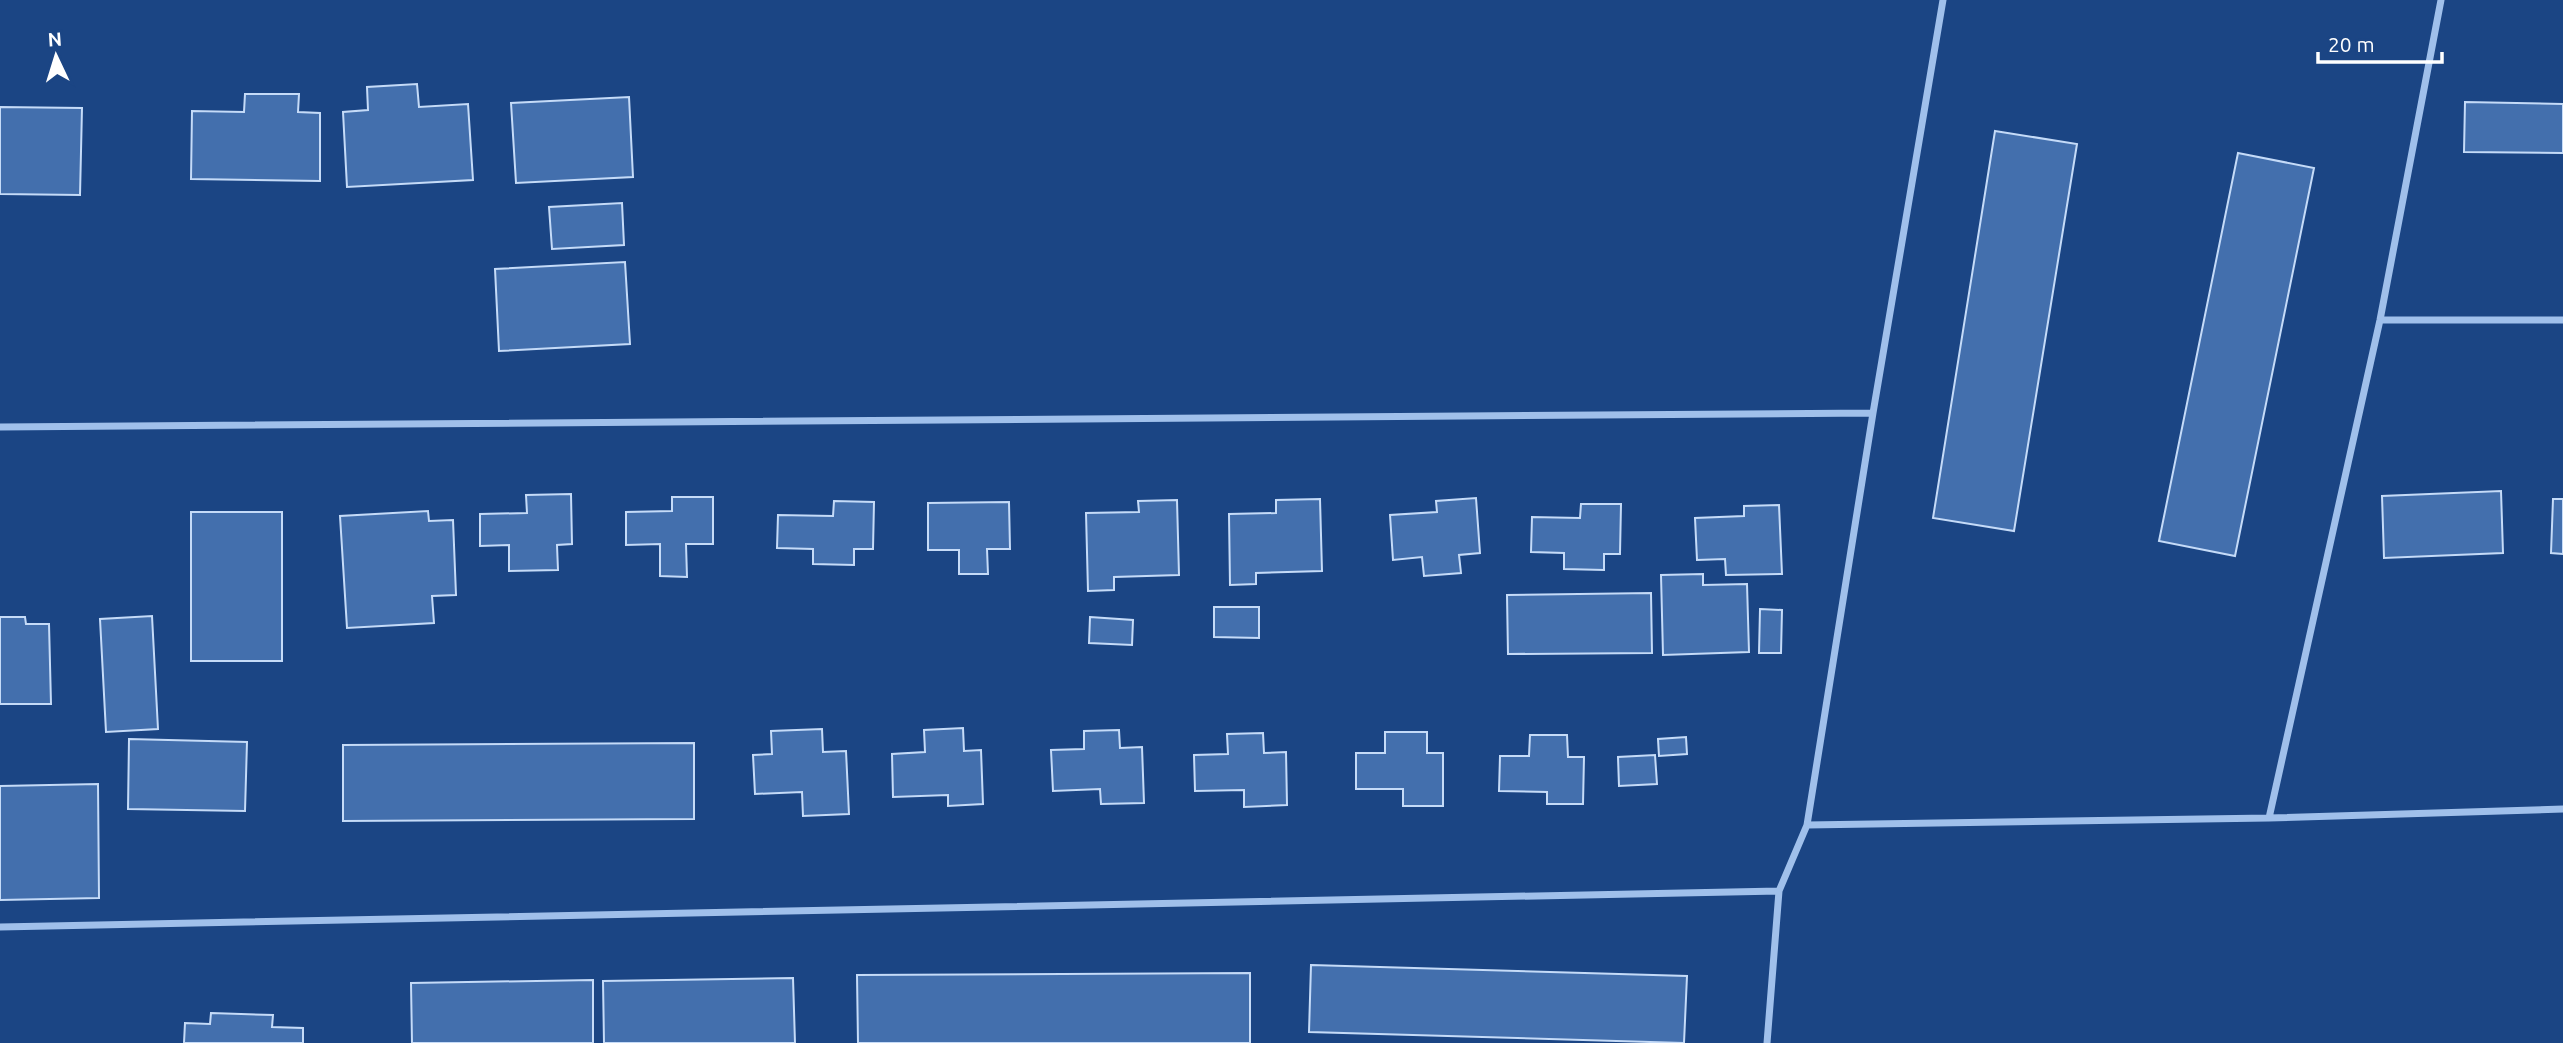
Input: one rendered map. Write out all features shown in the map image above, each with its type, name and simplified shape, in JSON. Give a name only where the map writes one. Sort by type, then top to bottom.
[{"type":"street","points":[[1767,1043],[1779,891],[1807,825],[1943,0]]},
{"type":"street","points":[[2269,818],[2380,320],[2441,0]]},
{"type":"street","points":[[2380,320],[2563,320]]},
{"type":"street","points":[[0,427],[1873,413]]},
{"type":"street","points":[[1807,825],[2269,818],[2563,809]]},
{"type":"street","points":[[0,928],[1779,891]]},
{"type":"building","points":[[417,84],[419,107],[468,104],[473,180],[347,187],[343,112],[368,110],[367,87]]},
{"type":"building","points":[[245,94],[299,94],[298,112],[320,113],[320,181],[191,179],[192,111],[244,112]]},
{"type":"building","points":[[629,97],[633,177],[516,183],[511,103]]},
{"type":"building","points":[[2465,102],[2563,104],[2563,153],[2464,152]]},
{"type":"building","points":[[0,107],[82,108],[80,195],[0,194]]},
{"type":"building","points":[[1995,131],[2077,144],[2014,531],[1933,518]]},
{"type":"building","points":[[2238,153],[2314,168],[2235,556],[2159,541]]},
{"type":"building","points":[[622,203],[624,245],[552,249],[549,207]]},
{"type":"building","points":[[625,262],[630,344],[499,351],[495,269]]},
{"type":"building","points":[[2501,491],[2503,553],[2384,558],[2382,496]]},
{"type":"building","points":[[571,494],[572,544],[557,545],[558,570],[509,571],[509,545],[480,546],[480,514],[527,513],[526,495]]},
{"type":"building","points":[[672,497],[713,497],[713,544],[686,544],[687,577],[660,576],[660,544],[626,545],[626,512],[672,511]]},
{"type":"building","points":[[1476,498],[1480,553],[1459,555],[1461,573],[1424,576],[1422,557],[1393,560],[1390,515],[1437,512],[1436,501]]},
{"type":"building","points":[[1320,499],[1322,571],[1256,573],[1256,584],[1230,585],[1229,514],[1276,513],[1276,500]]},
{"type":"building","points":[[2553,499],[2563,499],[2563,554],[2551,553]]},
{"type":"building","points":[[1177,500],[1179,575],[1114,577],[1114,590],[1088,591],[1086,513],[1139,512],[1138,501]]},
{"type":"building","points":[[834,501],[874,502],[873,549],[854,549],[854,565],[813,564],[813,549],[777,548],[778,515],[833,516]]},
{"type":"building","points":[[1009,502],[1010,549],[987,549],[988,574],[959,574],[959,550],[928,550],[928,503]]},
{"type":"building","points":[[1581,504],[1621,504],[1620,554],[1604,554],[1604,570],[1564,569],[1564,553],[1531,552],[1532,517],[1580,518]]},
{"type":"building","points":[[1779,505],[1782,574],[1726,575],[1725,559],[1697,560],[1695,518],[1744,516],[1744,506]]},
{"type":"building","points":[[428,511],[429,521],[453,520],[456,595],[432,596],[434,623],[347,628],[340,516]]},
{"type":"building","points":[[191,512],[282,512],[282,661],[191,661]]},
{"type":"building","points":[[1703,574],[1703,585],[1747,584],[1749,652],[1663,655],[1661,575]]},
{"type":"building","points":[[1651,593],[1652,653],[1508,654],[1507,595]]},
{"type":"building","points":[[1214,607],[1259,607],[1259,638],[1214,637]]},
{"type":"building","points":[[1760,609],[1782,610],[1781,653],[1759,653]]},
{"type":"building","points":[[152,616],[158,729],[106,732],[100,619]]},
{"type":"building","points":[[0,617],[25,617],[26,624],[49,624],[51,704],[0,704]]},
{"type":"building","points":[[1090,617],[1133,620],[1132,645],[1089,643]]},
{"type":"building","points":[[963,728],[964,751],[981,750],[983,804],[948,806],[948,795],[893,797],[892,754],[925,752],[924,730]]},
{"type":"building","points":[[822,729],[823,752],[846,751],[849,814],[803,816],[802,792],[755,794],[753,755],[772,754],[771,731]]},
{"type":"building","points":[[1119,730],[1120,748],[1142,747],[1144,803],[1101,804],[1100,789],[1053,791],[1051,750],[1084,749],[1084,731]]},
{"type":"building","points":[[1385,732],[1427,732],[1427,753],[1443,753],[1443,806],[1403,806],[1403,789],[1356,789],[1356,753],[1385,753]]},
{"type":"building","points":[[1263,733],[1264,753],[1286,752],[1287,805],[1244,807],[1244,790],[1195,791],[1194,755],[1228,754],[1227,734]]},
{"type":"building","points":[[1530,735],[1567,735],[1568,757],[1584,757],[1583,804],[1547,804],[1547,792],[1499,791],[1500,756],[1529,756]]},
{"type":"building","points":[[1686,737],[1687,754],[1659,756],[1658,739]]},
{"type":"building","points":[[129,739],[247,742],[245,811],[128,809]]},
{"type":"building","points":[[694,743],[694,819],[343,821],[343,745]]},
{"type":"building","points":[[1655,755],[1657,784],[1619,786],[1618,757]]},
{"type":"building","points":[[98,784],[99,898],[0,900],[0,786]]},
{"type":"building","points":[[1311,965],[1687,976],[1684,1043],[1309,1032]]},
{"type":"building","points":[[1250,973],[1250,1043],[858,1043],[857,975]]},
{"type":"building","points":[[793,978],[795,1043],[604,1043],[603,981]]},
{"type":"building","points":[[593,980],[593,1043],[412,1043],[411,983]]},
{"type":"building","points":[[211,1013],[273,1015],[272,1027],[303,1028],[303,1043],[184,1043],[185,1023],[210,1024]]}]
